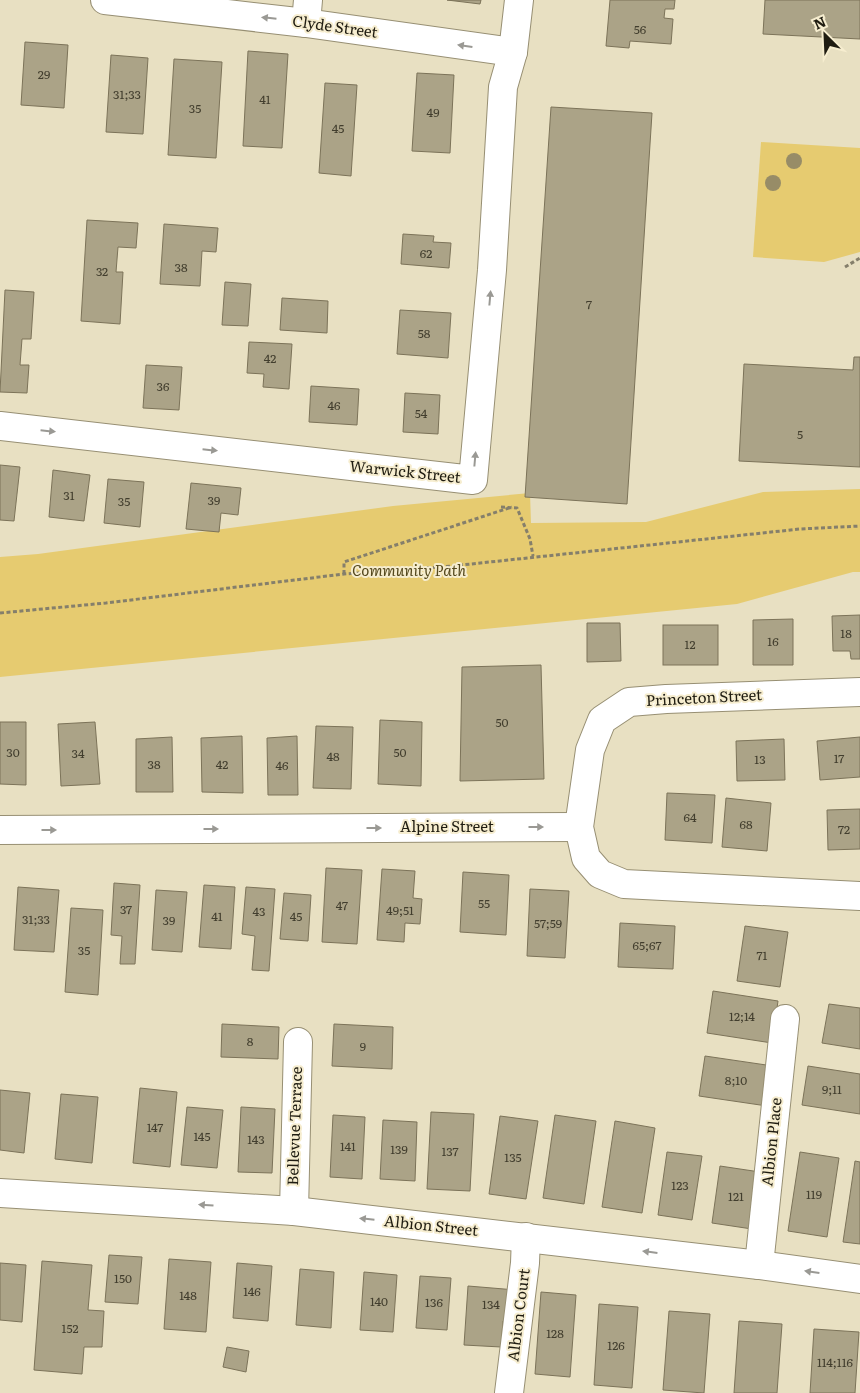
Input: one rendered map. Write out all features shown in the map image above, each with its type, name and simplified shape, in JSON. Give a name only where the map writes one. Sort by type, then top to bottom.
[{"type":"street","name":"Clyde Street","points":[[105,0],[307,11],[513,52]]},
{"type":"street","points":[[513,52],[518,0]]},
{"type":"street","name":"Warwick Street","points":[[0,426],[473,480],[492,270],[503,87],[513,52]]},
{"type":"street","name":"Princeton Street","points":[[579,826],[590,750],[602,720],[629,702],[860,692]]},
{"type":"street","points":[[579,826],[586,858],[600,874],[624,884],[860,896]]},
{"type":"street","name":"Alpine Street","points":[[0,830],[579,826]]},
{"type":"street","name":"Albion Place","points":[[758,1265],[785,1019]]},
{"type":"street","name":"Bellevue Terrace","points":[[294,1211],[293,1189],[298,1042]]},
{"type":"street","name":"Albion Street","points":[[0,1193],[294,1211],[526,1237],[860,1279]]},
{"type":"street","name":"Albion Court","points":[[509,1393],[525,1263],[526,1237]]},
{"type":"path","points":[[845,267],[860,258]]},
{"type":"path","points":[[501,507],[517,508],[530,539],[533,556]]},
{"type":"path","points":[[344,574],[344,562],[512,508]]},
{"type":"path","points":[[0,613],[106,603],[344,574],[452,566],[800,529],[860,526]]},
{"type":"green space","points":[[761,142],[860,148],[860,252],[824,262],[753,257]]},
{"type":"green space","name":"Community Path","points":[[860,489],[860,572],[853,572],[737,604],[0,677],[0,557],[38,554],[393,506],[530,493],[531,523],[646,522],[763,492]]},
{"type":"building","points":[[447,0],[481,0],[480,4]]},
{"type":"building","points":[[610,0],[675,0],[674,9],[665,9],[664,18],[673,19],[671,44],[630,41],[629,48],[606,46]]},
{"type":"building","points":[[765,0],[860,0],[860,39],[763,34]]},
{"type":"building","points":[[25,42],[68,45],[64,108],[21,105]]},
{"type":"building","points":[[248,51],[288,54],[282,148],[243,146]]},
{"type":"building","points":[[111,55],[148,58],[143,134],[106,132]]},
{"type":"building","points":[[174,59],[222,62],[216,158],[168,155]]},
{"type":"building","points":[[417,73],[454,75],[450,153],[412,151]]},
{"type":"building","points":[[325,83],[357,85],[351,176],[319,173]]},
{"type":"building","points":[[551,107],[652,113],[627,504],[525,497]]},
{"type":"building","points":[[87,220],[138,223],[136,248],[118,247],[116,272],[123,272],[120,324],[81,321]]},
{"type":"building","points":[[164,224],[218,228],[216,252],[202,251],[200,286],[160,284]]},
{"type":"building","points":[[403,234],[434,236],[433,242],[451,243],[449,268],[401,264]]},
{"type":"building","points":[[225,282],[251,284],[248,326],[222,325]]},
{"type":"building","points":[[5,290],[34,292],[31,339],[22,339],[20,365],[29,365],[27,393],[0,392]]},
{"type":"building","points":[[282,298],[328,301],[327,333],[280,330]]},
{"type":"building","points":[[400,310],[451,313],[448,358],[397,354]]},
{"type":"building","points":[[249,342],[292,344],[289,389],[263,387],[264,374],[247,373]]},
{"type":"building","points":[[854,357],[860,357],[860,467],[739,461],[744,364],[853,370]]},
{"type":"building","points":[[146,365],[182,367],[179,410],[143,408]]},
{"type":"building","points":[[311,386],[359,389],[357,425],[309,422]]},
{"type":"building","points":[[405,393],[440,395],[438,434],[403,432]]},
{"type":"building","points":[[0,465],[20,467],[14,521],[0,520]]},
{"type":"building","points":[[53,470],[90,475],[84,521],[49,517]]},
{"type":"building","points":[[108,479],[144,482],[140,527],[104,523]]},
{"type":"building","points":[[191,483],[241,488],[238,515],[221,513],[219,532],[186,529]]},
{"type":"building","points":[[860,615],[860,659],[851,659],[850,651],[833,651],[832,616]]},
{"type":"building","points":[[793,619],[793,665],[753,665],[753,620]]},
{"type":"building","points":[[587,623],[620,623],[621,661],[587,662]]},
{"type":"building","points":[[663,625],[718,625],[718,665],[663,665]]},
{"type":"building","points":[[541,665],[544,779],[460,781],[462,667]]},
{"type":"building","points":[[380,720],[422,722],[421,786],[378,784]]},
{"type":"building","points":[[0,722],[26,722],[26,785],[0,784]]},
{"type":"building","points":[[95,722],[100,784],[61,786],[58,724]]},
{"type":"building","points":[[316,726],[353,727],[351,789],[313,788]]},
{"type":"building","points":[[242,736],[243,793],[202,792],[201,738]]},
{"type":"building","points":[[297,736],[298,795],[268,795],[267,738]]},
{"type":"building","points":[[172,737],[173,792],[136,792],[136,739]]},
{"type":"building","points":[[860,737],[860,777],[820,780],[817,741]]},
{"type":"building","points":[[784,739],[785,780],[737,781],[736,741]]},
{"type":"building","points":[[667,793],[715,795],[712,843],[665,840]]},
{"type":"building","points":[[726,798],[771,803],[767,851],[722,847]]},
{"type":"building","points":[[860,809],[860,849],[828,850],[827,810]]},
{"type":"building","points":[[326,868],[362,870],[357,944],[322,942]]},
{"type":"building","points":[[382,869],[415,871],[413,898],[422,899],[420,924],[405,923],[404,942],[377,940]]},
{"type":"building","points":[[463,872],[509,875],[506,935],[460,932]]},
{"type":"building","points":[[114,883],[140,885],[135,964],[120,964],[122,936],[111,935]]},
{"type":"building","points":[[204,885],[235,887],[231,949],[199,947]]},
{"type":"building","points":[[18,887],[59,890],[54,952],[14,950]]},
{"type":"building","points":[[246,887],[275,889],[269,971],[252,970],[255,936],[242,934]]},
{"type":"building","points":[[530,889],[569,891],[565,958],[527,956]]},
{"type":"building","points":[[156,890],[187,892],[182,952],[152,950]]},
{"type":"building","points":[[284,893],[311,895],[308,941],[280,939]]},
{"type":"building","points":[[71,908],[103,910],[98,995],[65,992]]},
{"type":"building","points":[[620,923],[675,926],[673,969],[618,967]]},
{"type":"building","points":[[745,926],[788,932],[780,987],[737,981]]},
{"type":"building","points":[[713,991],[778,1001],[772,1043],[707,1033]]},
{"type":"building","points":[[829,1004],[860,1008],[860,1049],[822,1043]]},
{"type":"building","points":[[222,1024],[279,1027],[278,1059],[221,1057]]},
{"type":"building","points":[[334,1024],[393,1027],[392,1069],[332,1066]]},
{"type":"building","points":[[705,1056],[773,1066],[767,1106],[699,1096]]},
{"type":"building","points":[[808,1066],[860,1074],[860,1114],[802,1105]]},
{"type":"building","points":[[140,1088],[177,1092],[170,1167],[133,1163]]},
{"type":"building","points":[[0,1090],[30,1093],[24,1153],[0,1150]]},
{"type":"building","points":[[61,1094],[98,1097],[92,1163],[55,1159]]},
{"type":"building","points":[[187,1107],[223,1110],[217,1168],[181,1165]]},
{"type":"building","points":[[241,1107],[275,1109],[272,1173],[238,1172]]},
{"type":"building","points":[[431,1112],[474,1114],[470,1191],[427,1189]]},
{"type":"building","points":[[333,1115],[365,1117],[362,1179],[330,1177]]},
{"type":"building","points":[[555,1115],[596,1121],[584,1204],[543,1198]]},
{"type":"building","points":[[500,1116],[538,1121],[526,1199],[489,1194]]},
{"type":"building","points":[[383,1120],[417,1122],[415,1181],[380,1179]]},
{"type":"building","points":[[615,1121],[655,1128],[642,1213],[602,1207]]},
{"type":"building","points":[[667,1152],[702,1156],[692,1220],[658,1215]]},
{"type":"building","points":[[800,1152],[839,1158],[827,1237],[788,1231]]},
{"type":"building","points":[[855,1161],[860,1162],[860,1244],[843,1242]]},
{"type":"building","points":[[720,1166],[760,1172],[752,1229],[712,1223]]},
{"type":"building","points":[[109,1255],[142,1257],[138,1304],[105,1302]]},
{"type":"building","points":[[169,1259],[211,1262],[206,1332],[164,1329]]},
{"type":"building","points":[[42,1261],[92,1265],[88,1310],[104,1311],[102,1347],[84,1347],[82,1374],[34,1370]]},
{"type":"building","points":[[0,1263],[26,1265],[22,1322],[0,1320]]},
{"type":"building","points":[[237,1263],[272,1266],[268,1321],[233,1318]]},
{"type":"building","points":[[300,1269],[334,1272],[331,1328],[296,1325]]},
{"type":"building","points":[[364,1272],[397,1275],[393,1332],[360,1330]]},
{"type":"building","points":[[420,1276],[451,1278],[447,1330],[416,1328]]},
{"type":"building","points":[[468,1286],[516,1290],[514,1322],[503,1321],[501,1347],[464,1345]]},
{"type":"building","points":[[541,1292],[576,1295],[570,1377],[535,1374]]},
{"type":"building","points":[[599,1304],[638,1307],[632,1388],[594,1385]]},
{"type":"building","points":[[669,1311],[710,1314],[704,1393],[663,1390]]},
{"type":"building","points":[[739,1321],[782,1324],[777,1393],[734,1393]]},
{"type":"building","points":[[814,1329],[859,1332],[855,1393],[810,1393]]},
{"type":"building","points":[[227,1347],[249,1351],[246,1372],[223,1367]]}]
